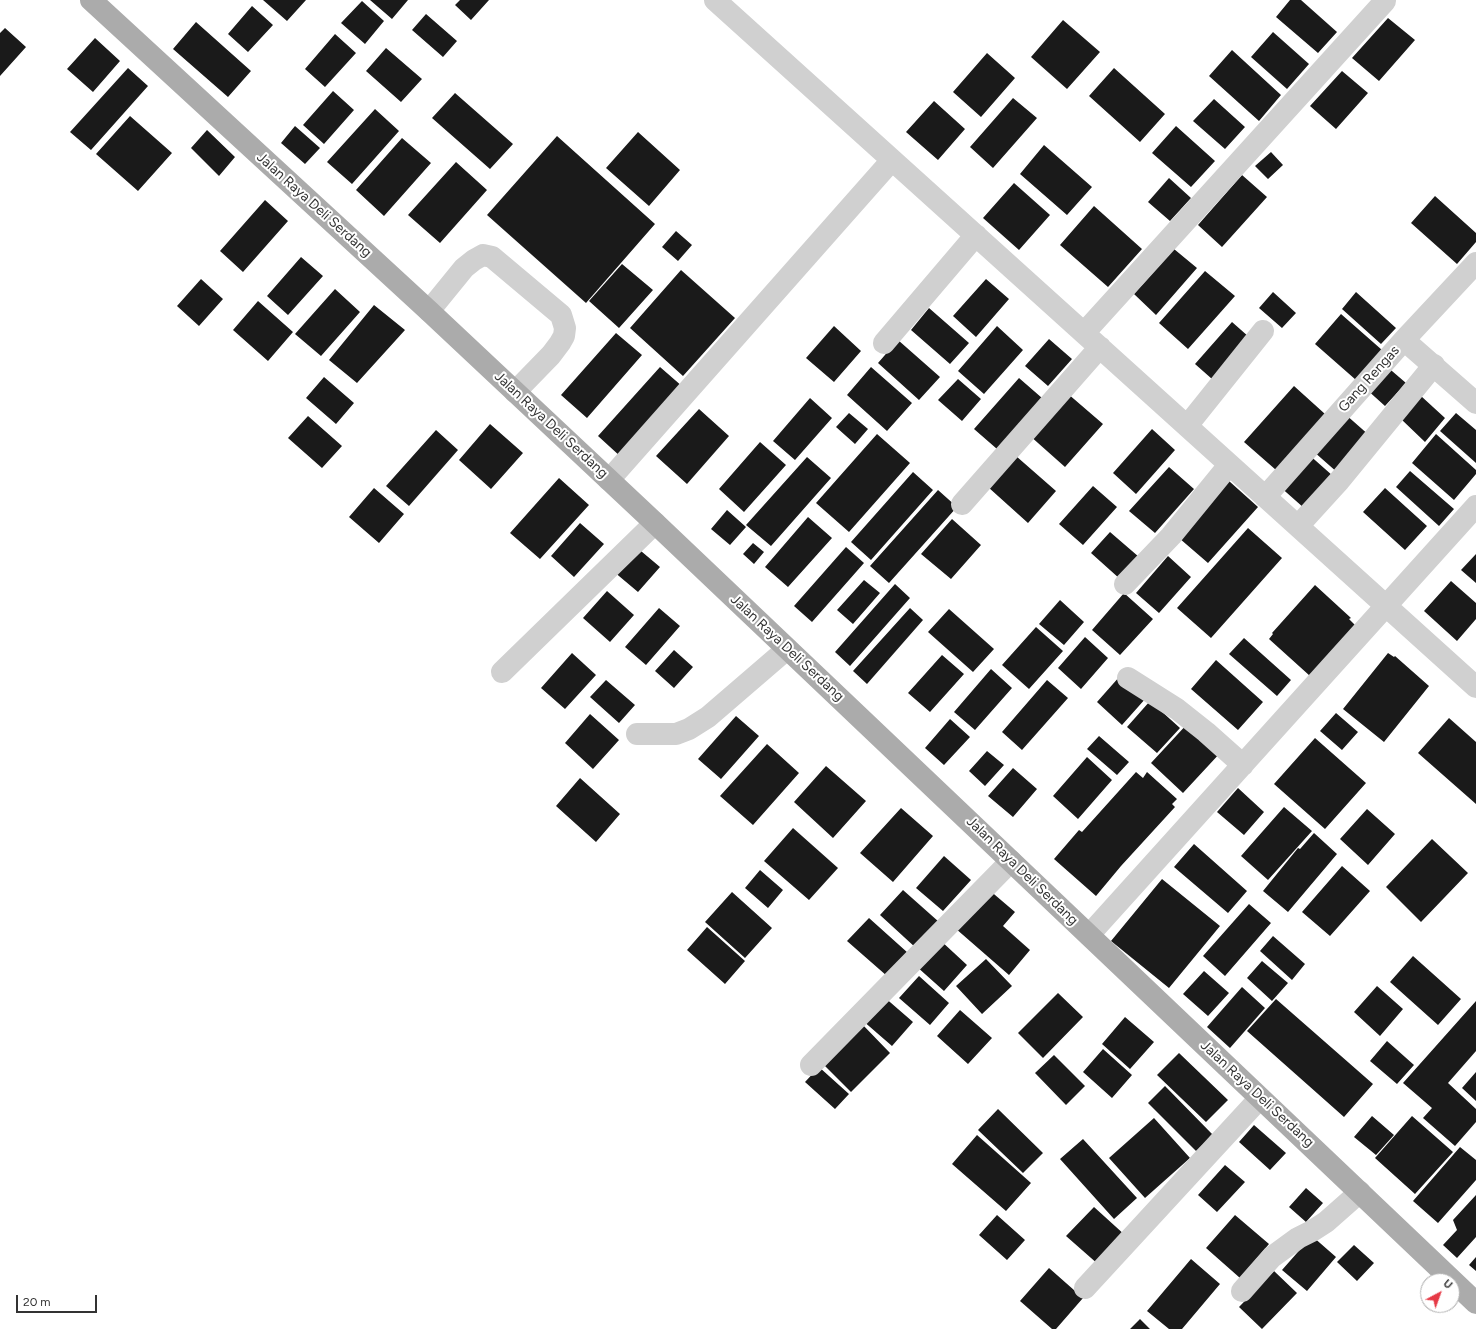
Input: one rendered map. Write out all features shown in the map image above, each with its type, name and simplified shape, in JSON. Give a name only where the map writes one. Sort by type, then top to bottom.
[{"type":"main road","name":"Jalan Raya Deli Serdang","points":[[95,1],[655,523],[1476,1302]]},
{"type":"street","points":[[715,0],[1476,687]]},
{"type":"street","points":[[1084,333],[1385,1]]},
{"type":"street","points":[[609,480],[892,160]]},
{"type":"street","points":[[884,343],[976,235]]},
{"type":"street","points":[[429,311],[464,268],[483,255],[492,257],[561,315],[565,328],[564,336],[560,343],[551,355],[515,392]]},
{"type":"street","name":"Gang Rengas","points":[[1265,497],[1404,340],[1476,263]]},
{"type":"street","points":[[1187,426],[1263,331]]},
{"type":"street","points":[[1404,340],[1476,403]]},
{"type":"street","points":[[962,504],[1100,348]]},
{"type":"street","points":[[1298,526],[1339,481],[1434,366]]},
{"type":"street","points":[[1125,584],[1172,536],[1230,465]]},
{"type":"street","points":[[1089,935],[1476,506]]},
{"type":"street","points":[[502,672],[655,523]]},
{"type":"street","points":[[637,734],[676,734],[689,729],[708,717],[787,649]]},
{"type":"street","points":[[1128,678],[1177,709],[1206,732],[1243,765]]},
{"type":"street","points":[[811,1065],[1011,861]]},
{"type":"street","points":[[1085,1288],[1260,1098]]},
{"type":"street","points":[[1242,1291],[1272,1257],[1292,1241],[1326,1222],[1360,1192]]},
{"type":"building","points":[[263,0],[306,0],[287,21]]},
{"type":"building","points":[[370,0],[408,0],[392,19]]},
{"type":"building","points":[[460,0],[489,0],[471,20],[455,5]]},
{"type":"building","points":[[1290,0],[1301,0],[1337,32],[1318,53],[1276,17]]},
{"type":"building","points":[[362,1],[384,21],[365,44],[341,23]]},
{"type":"building","points":[[252,6],[273,25],[248,52],[228,34]]},
{"type":"building","points":[[426,14],[457,41],[443,57],[412,30]]},
{"type":"building","points":[[1388,18],[1415,40],[1379,81],[1352,58]]},
{"type":"building","points":[[1063,20],[1100,52],[1067,89],[1031,57]]},
{"type":"building","points":[[196,22],[251,71],[228,97],[173,49]]},
{"type":"building","points":[[5,28],[26,47],[0,76],[0,33]]},
{"type":"building","points":[[1273,32],[1309,64],[1287,89],[1251,57]]},
{"type":"building","points":[[335,34],[356,53],[325,87],[305,69]]},
{"type":"building","points":[[95,38],[120,61],[93,92],[67,69]]},
{"type":"building","points":[[386,48],[422,79],[401,102],[366,71]]},
{"type":"building","points":[[1232,50],[1281,95],[1259,121],[1209,76]]},
{"type":"building","points":[[987,53],[1015,78],[981,117],[953,92]]},
{"type":"building","points":[[128,68],[148,86],[91,150],[70,132]]},
{"type":"building","points":[[1114,68],[1165,114],[1140,142],[1089,96]]},
{"type":"building","points":[[1342,71],[1368,93],[1336,129],[1310,106]]},
{"type":"building","points":[[333,91],[354,110],[324,144],[303,125]]},
{"type":"building","points":[[455,93],[513,144],[490,169],[432,118]]},
{"type":"building","points":[[1013,98],[1037,118],[993,168],[970,147]]},
{"type":"building","points":[[1214,99],[1245,127],[1225,149],[1193,121]]},
{"type":"building","points":[[934,101],[965,129],[938,160],[906,132]]},
{"type":"building","points":[[375,109],[399,131],[352,184],[327,162]]},
{"type":"building","points":[[130,116],[172,153],[138,191],[96,154]]},
{"type":"building","points":[[295,126],[320,148],[305,164],[281,143]]},
{"type":"building","points":[[1176,126],[1215,161],[1191,187],[1152,153]]},
{"type":"building","points":[[207,130],[235,157],[219,176],[191,148]]},
{"type":"building","points":[[638,132],[680,170],[649,206],[606,168]]},
{"type":"building","points":[[557,136],[655,224],[586,303],[487,215]]},
{"type":"building","points":[[402,138],[431,163],[384,216],[356,190]]},
{"type":"building","points":[[1044,145],[1092,187],[1067,215],[1020,174]]},
{"type":"building","points":[[1271,152],[1283,165],[1268,179],[1255,166]]},
{"type":"building","points":[[456,162],[487,190],[440,243],[408,215]]},
{"type":"building","points":[[1242,175],[1267,197],[1222,247],[1198,225]]},
{"type":"building","points":[[1169,178],[1191,198],[1170,221],[1148,202]]},
{"type":"building","points":[[1014,183],[1050,215],[1019,250],[983,218]]},
{"type":"building","points":[[1435,196],[1476,233],[1476,242],[1457,264],[1411,223]]},
{"type":"building","points":[[265,200],[288,221],[243,272],[220,251]]},
{"type":"building","points":[[1094,206],[1142,249],[1108,287],[1060,245]]},
{"type":"building","points":[[676,231],[692,245],[678,261],[662,247]]},
{"type":"building","points":[[1174,249],[1197,268],[1156,315],[1134,294]]},
{"type":"building","points":[[301,257],[323,276],[288,315],[267,296]]},
{"type":"building","points":[[622,264],[653,290],[619,328],[589,301]]},
{"type":"building","points":[[681,270],[735,318],[683,376],[630,328]]},
{"type":"building","points":[[1205,271],[1235,296],[1188,349],[1159,323]]},
{"type":"building","points":[[201,279],[223,299],[199,326],[177,306]]},
{"type":"building","points":[[986,279],[1009,299],[976,337],[953,316]]},
{"type":"building","points":[[335,289],[360,312],[321,356],[295,334]]},
{"type":"building","points":[[1273,292],[1296,313],[1282,328],[1259,308]]},
{"type":"building","points":[[1356,292],[1396,328],[1381,344],[1342,309]]},
{"type":"building","points":[[258,301],[293,332],[268,361],[233,330]]},
{"type":"building","points":[[374,305],[405,330],[357,383],[329,360]]},
{"type":"building","points":[[929,308],[969,343],[950,364],[911,330]]},
{"type":"building","points":[[1341,314],[1382,350],[1356,380],[1315,344]]},
{"type":"building","points":[[1232,322],[1249,337],[1212,379],[1195,364]]},
{"type":"building","points":[[834,326],[861,351],[834,382],[806,358]]},
{"type":"building","points":[[997,326],[1023,350],[984,394],[958,371]]},
{"type":"building","points":[[616,333],[642,355],[587,418],[561,395]]},
{"type":"building","points":[[1049,339],[1072,359],[1048,386],[1025,366]]},
{"type":"building","points":[[898,340],[940,377],[919,400],[878,363]]},
{"type":"building","points":[[1385,365],[1406,383],[1385,406],[1365,388]]},
{"type":"building","points":[[660,367],[683,387],[621,457],[598,436]]},
{"type":"building","points":[[871,367],[912,403],[887,431],[847,395]]},
{"type":"building","points":[[324,377],[354,403],[336,424],[306,398]]},
{"type":"building","points":[[1019,378],[1042,398],[997,449],[974,429]]},
{"type":"building","points":[[958,379],[981,399],[962,421],[938,400]]},
{"type":"building","points":[[1294,386],[1325,414],[1276,470],[1244,442]]},
{"type":"building","points":[[1067,393],[1103,424],[1065,467],[1029,435]]},
{"type":"building","points":[[1421,396],[1445,418],[1425,442],[1401,419]]},
{"type":"building","points":[[810,398],[832,418],[795,460],[773,441]]},
{"type":"building","points":[[699,409],[729,436],[687,484],[656,456]]},
{"type":"building","points":[[849,413],[868,429],[855,444],[836,427]]},
{"type":"building","points":[[1456,413],[1476,430],[1476,463],[1440,431]]},
{"type":"building","points":[[1345,414],[1370,436],[1338,473],[1313,451]]},
{"type":"building","points":[[308,416],[342,446],[322,468],[288,438]]},
{"type":"building","points":[[490,424],[523,453],[491,489],[459,460]]},
{"type":"building","points":[[1152,429],[1175,450],[1136,494],[1113,473]]},
{"type":"building","points":[[436,430],[458,450],[409,506],[386,486]]},
{"type":"building","points":[[877,434],[910,463],[849,532],[816,503]]},
{"type":"building","points":[[1436,434],[1476,470],[1476,474],[1454,500],[1412,463]]},
{"type":"building","points":[[760,442],[786,465],[744,512],[719,489]]},
{"type":"building","points":[[1307,453],[1333,476],[1304,508],[1278,485]]},
{"type":"building","points":[[1016,456],[1056,491],[1028,523],[988,487]]},
{"type":"building","points":[[807,457],[831,478],[771,546],[746,525]]},
{"type":"building","points":[[1169,467],[1194,489],[1155,533],[1129,511]]},
{"type":"building","points":[[1410,471],[1454,509],[1439,526],[1396,487]]},
{"type":"building","points":[[913,472],[933,490],[871,560],[851,542]]},
{"type":"building","points":[[559,478],[589,505],[540,559],[510,533]]},
{"type":"building","points":[[1229,481],[1258,507],[1208,563],[1179,538]]},
{"type":"building","points":[[1093,486],[1117,507],[1083,545],[1059,524]]},
{"type":"building","points":[[374,488],[404,514],[379,543],[349,517]]},
{"type":"building","points":[[1385,488],[1427,526],[1405,550],[1363,512]]},
{"type":"building","points":[[938,490],[957,507],[889,583],[870,566]]},
{"type":"building","points":[[727,510],[746,527],[730,545],[711,529]]},
{"type":"building","points":[[808,517],[832,538],[788,587],[765,567]]},
{"type":"building","points":[[952,519],[981,545],[951,579],[921,554]]},
{"type":"building","points":[[580,523],[604,544],[574,577],[551,556]]},
{"type":"building","points":[[1248,528],[1282,558],[1211,638],[1177,608]]},
{"type":"building","points":[[1110,532],[1139,557],[1120,579],[1091,553]]},
{"type":"building","points":[[753,543],[764,552],[754,564],[743,554]]},
{"type":"building","points":[[635,546],[660,567],[638,592],[613,571]]},
{"type":"building","points":[[846,547],[864,563],[812,622],[794,606]]},
{"type":"building","points":[[1476,554],[1476,583],[1461,570]]},
{"type":"building","points":[[1168,556],[1191,577],[1159,613],[1136,593]]},
{"type":"building","points":[[864,580],[880,593],[853,624],[837,610]]},
{"type":"building","points":[[1451,581],[1476,603],[1476,619],[1457,641],[1424,611]]},
{"type":"building","points":[[895,584],[910,598],[850,666],[835,652]]},
{"type":"building","points":[[1315,585],[1351,618],[1349,619],[1355,625],[1310,676],[1269,639],[1273,634],[1272,633]]},
{"type":"building","points":[[607,591],[634,615],[610,642],[583,618]]},
{"type":"building","points":[[1124,593],[1153,619],[1120,655],[1092,630]]},
{"type":"building","points":[[1060,600],[1084,622],[1064,645],[1039,624]]},
{"type":"building","points":[[659,608],[680,626],[646,665],[625,647]]},
{"type":"building","points":[[910,608],[923,620],[867,684],[853,671]]},
{"type":"building","points":[[949,609],[994,649],[973,672],[928,632]]},
{"type":"building","points":[[1036,627],[1063,651],[1029,689],[1002,665]]},
{"type":"building","points":[[1085,637],[1108,658],[1081,689],[1058,668]]},
{"type":"building","points":[[1244,638],[1291,680],[1277,696],[1229,654]]},
{"type":"building","points":[[674,650],[693,667],[674,688],[655,671]]},
{"type":"building","points":[[572,653],[596,675],[565,709],[541,688]]},
{"type":"building","points":[[1388,653],[1394,657],[1395,656],[1429,686],[1384,742],[1343,709]]},
{"type":"building","points":[[942,655],[964,674],[930,712],[908,693]]},
{"type":"building","points":[[1216,660],[1263,702],[1238,730],[1191,689]]},
{"type":"building","points":[[991,669],[1012,688],[975,730],[954,712]]},
{"type":"building","points":[[1120,676],[1146,698],[1122,725],[1097,702]]},
{"type":"building","points":[[606,680],[635,705],[619,723],[590,697]]},
{"type":"building","points":[[1047,680],[1068,698],[1022,750],[1002,732]]},
{"type":"building","points":[[1150,701],[1180,728],[1157,753],[1127,727]]},
{"type":"building","points":[[1336,713],[1358,732],[1342,750],[1320,731]]},
{"type":"building","points":[[590,714],[619,740],[593,769],[565,743]]},
{"type":"building","points":[[736,716],[759,736],[721,779],[698,759]]},
{"type":"building","points":[[1449,718],[1476,742],[1476,804],[1418,753]]},
{"type":"building","points":[[950,719],[970,737],[944,765],[925,748]]},
{"type":"building","points":[[1189,722],[1221,752],[1183,793],[1151,763]]},
{"type":"building","points":[[1099,736],[1129,762],[1117,775],[1087,749]]},
{"type":"building","points":[[1315,738],[1366,783],[1325,829],[1274,784]]},
{"type":"building","points":[[767,744],[799,773],[753,825],[720,796]]},
{"type":"building","points":[[987,751],[1004,765],[985,786],[969,771]]},
{"type":"building","points":[[1087,757],[1112,780],[1078,819],[1053,796]]},
{"type":"building","points":[[826,766],[866,801],[833,838],[794,802]]},
{"type":"building","points":[[1013,768],[1037,789],[1013,817],[988,796]]},
{"type":"building","points":[[1136,772],[1143,778],[1147,772],[1177,799],[1172,804],[1175,807],[1121,866],[1096,896],[1054,859],[1079,830],[1082,832]]},
{"type":"building","points":[[580,778],[620,814],[596,842],[556,806]]},
{"type":"building","points":[[1238,788],[1264,812],[1244,835],[1217,812]]},
{"type":"building","points":[[1284,807],[1312,831],[1268,880],[1241,856]]},
{"type":"building","points":[[901,808],[933,836],[893,882],[860,853]]},
{"type":"building","points":[[1367,809],[1395,834],[1368,865],[1340,839]]},
{"type":"building","points":[[793,828],[838,868],[809,900],[764,861]]},
{"type":"building","points":[[1314,833],[1337,854],[1288,912],[1263,891],[1298,848],[1300,849]]},
{"type":"building","points":[[1432,839],[1468,873],[1421,922],[1386,887]]},
{"type":"building","points":[[1194,844],[1247,891],[1228,913],[1174,867]]},
{"type":"building","points":[[944,856],[971,880],[943,911],[916,888]]},
{"type":"building","points":[[1342,866],[1370,891],[1330,936],[1302,912]]},
{"type":"building","points":[[760,870],[783,890],[768,908],[745,888]]},
{"type":"building","points":[[1162,879],[1220,926],[1169,988],[1111,941]]},
{"type":"building","points":[[988,889],[1015,912],[1003,926],[1030,950],[1009,975],[955,928]]},
{"type":"building","points":[[903,890],[939,922],[916,948],[880,915]]},
{"type":"building","points":[[732,892],[772,928],[745,958],[705,922]]},
{"type":"building","points":[[1249,904],[1271,923],[1225,976],[1203,956]]},
{"type":"building","points":[[869,918],[908,953],[887,976],[847,941]]},
{"type":"building","points":[[707,927],[745,961],[725,984],[687,950]]},
{"type":"building","points":[[1273,936],[1305,964],[1292,980],[1260,951]]},
{"type":"building","points":[[940,940],[967,965],[944,991],[916,966]]},
{"type":"building","points":[[1413,956],[1461,999],[1438,1025],[1390,982]]},
{"type":"building","points":[[986,959],[1012,986],[982,1014],[956,986]]},
{"type":"building","points":[[1262,961],[1288,983],[1272,1001],[1247,978]]},
{"type":"building","points":[[1204,971],[1229,993],[1208,1016],[1183,994]]},
{"type":"building","points":[[919,976],[949,1003],[930,1025],[899,998]]},
{"type":"building","points":[[1377,986],[1403,1009],[1380,1036],[1354,1012]]},
{"type":"building","points":[[1242,987],[1265,1008],[1230,1048],[1207,1027]]},
{"type":"building","points":[[1058,993],[1083,1017],[1043,1058],[1018,1033]]},
{"type":"building","points":[[883,996],[913,1022],[892,1046],[862,1020]]},
{"type":"building","points":[[1276,999],[1373,1084],[1344,1117],[1247,1031]]},
{"type":"building","points":[[1476,1001],[1476,1051],[1448,1083],[1476,1109],[1476,1122],[1455,1146],[1423,1118],[1432,1108],[1403,1083]]},
{"type":"building","points":[[960,1010],[992,1038],[968,1064],[937,1036]]},
{"type":"building","points":[[1125,1017],[1154,1042],[1130,1069],[1102,1044]]},
{"type":"building","points":[[861,1023],[890,1053],[851,1092],[821,1062]]},
{"type":"building","points":[[1387,1041],[1414,1065],[1397,1084],[1370,1061]]},
{"type":"building","points":[[1103,1049],[1132,1075],[1112,1098],[1083,1072]]},
{"type":"building","points":[[1179,1053],[1228,1100],[1206,1122],[1157,1075]]},
{"type":"building","points":[[1054,1055],[1085,1086],[1066,1105],[1035,1073]]},
{"type":"building","points":[[819,1067],[849,1094],[835,1109],[805,1082]]},
{"type":"building","points":[[1476,1072],[1476,1101],[1462,1088]]},
{"type":"building","points":[[1165,1086],[1213,1135],[1196,1151],[1148,1103]]},
{"type":"building","points":[[998,1109],[1043,1153],[1023,1173],[978,1130]]},
{"type":"building","points":[[1372,1116],[1394,1135],[1376,1155],[1354,1137]]},
{"type":"building","points":[[1412,1116],[1453,1152],[1415,1194],[1375,1158]]},
{"type":"building","points":[[1154,1118],[1190,1158],[1145,1198],[1109,1158]]},
{"type":"building","points":[[1254,1125],[1286,1153],[1270,1170],[1239,1142]]},
{"type":"building","points":[[977,1135],[1031,1183],[1006,1211],[952,1164]]},
{"type":"building","points":[[1083,1139],[1137,1198],[1114,1219],[1060,1159]]},
{"type":"building","points":[[1460,1147],[1476,1160],[1476,1180],[1438,1223],[1413,1201]]},
{"type":"building","points":[[1225,1165],[1245,1182],[1217,1212],[1198,1195]]},
{"type":"building","points":[[1306,1188],[1323,1203],[1306,1222],[1289,1207]]},
{"type":"building","points":[[1476,1195],[1476,1237],[1457,1258],[1443,1245],[1457,1230],[1453,1220]]},
{"type":"building","points":[[1094,1207],[1126,1236],[1099,1265],[1066,1236]]},
{"type":"building","points":[[997,1215],[1025,1240],[1007,1260],[979,1235]]},
{"type":"building","points":[[1235,1215],[1269,1244],[1240,1278],[1206,1248]]},
{"type":"building","points":[[1312,1236],[1336,1257],[1307,1291],[1282,1270]]},
{"type":"building","points":[[1354,1245],[1374,1263],[1357,1281],[1337,1262]]},
{"type":"building","points":[[1476,1257],[1476,1271],[1469,1265]]},
{"type":"building","points":[[1191,1259],[1220,1284],[1182,1329],[1169,1329],[1147,1311]]},
{"type":"building","points":[[1049,1268],[1083,1298],[1056,1329],[1052,1329],[1020,1301]]},
{"type":"building","points":[[1274,1271],[1297,1293],[1262,1329],[1239,1307]]},
{"type":"building","points":[[1140,1319],[1150,1329],[1130,1329]]}]
